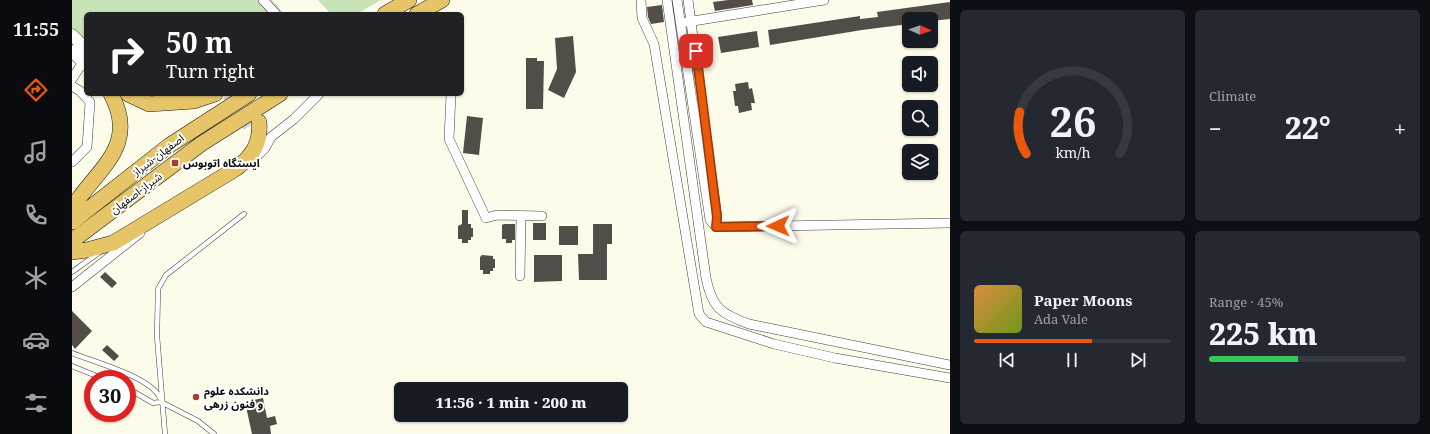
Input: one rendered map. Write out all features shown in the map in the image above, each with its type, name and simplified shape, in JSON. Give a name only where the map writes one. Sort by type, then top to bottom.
[{"type":"highway","points":[[388,12],[409,0]]},
{"type":"highway","points":[[421,12],[442,0]]},
{"type":"highway","points":[[72,208],[113,154],[120,135],[122,125],[119,109],[112,96]]},
{"type":"highway","points":[[132,96],[149,104],[194,101],[209,96]]},
{"type":"highway","name":"اصفهان-شیراز","points":[[72,222],[170,145],[246,96]]},
{"type":"highway","name":"شیراز-اصفهان","points":[[72,241],[201,144],[277,96]]},
{"type":"highway","points":[[72,252],[87,250],[113,242],[224,176],[250,156],[259,141],[255,125],[248,148],[241,157],[117,235],[111,237],[107,235],[101,227],[101,220]]},
{"type":"street","points":[[263,0],[274,12]]},
{"type":"street","points":[[641,0],[642,18],[654,44],[698,314],[706,322],[774,344],[835,358],[950,378]]},
{"type":"street","points":[[667,0],[706,278],[710,295],[715,305],[725,314],[749,324],[950,365]]},
{"type":"street","points":[[677,0],[710,220],[716,227]]},
{"type":"street","points":[[688,0],[717,217],[716,227]]},
{"type":"street","points":[[680,23],[824,0]]},
{"type":"street","points":[[72,35],[84,48]]},
{"type":"street","points":[[72,51],[84,63]]},
{"type":"street","points":[[72,79],[84,65]]},
{"type":"street","points":[[72,86],[80,90],[84,95]]},
{"type":"street","points":[[72,162],[87,147],[90,102],[85,96]]},
{"type":"street","points":[[72,287],[146,228],[256,159],[271,137],[294,119],[316,96]]},
{"type":"street","points":[[451,96],[449,139],[486,218],[497,216],[542,216]]},
{"type":"street","points":[[520,216],[520,276]]},
{"type":"street","points":[[716,227],[950,223]]},
{"type":"lane","points":[[165,434],[161,402],[157,336],[158,289],[166,275],[244,214]]},
{"type":"lane","points":[[72,272],[113,242]]},
{"type":"lane","points":[[72,353],[138,379],[157,391],[161,402]]},
{"type":"lane","points":[[72,366],[84,371]]},
{"type":"lane","points":[[136,393],[154,403],[161,402],[198,421],[214,434]]},
{"type":"green space","points":[[72,0],[272,0],[282,12],[84,12],[84,41],[72,28]]},
{"type":"green space","points":[[318,0],[381,0],[360,12],[329,12]]},
{"type":"building","points":[[728,0],[752,0],[753,5],[715,11],[713,2]]},
{"type":"building","points":[[950,2],[950,19],[938,20],[938,12],[902,12],[902,25],[770,45],[768,30],[860,16],[860,19],[878,17],[877,12]]},
{"type":"building","points":[[662,5],[664,22],[651,24],[648,17],[647,7]]},
{"type":"building","points":[[757,31],[759,47],[721,53],[718,37]]},
{"type":"building","points":[[573,36],[576,72],[564,98],[548,90],[557,69],[555,38]]},
{"type":"building","points":[[526,58],[537,58],[537,61],[544,61],[543,109],[526,109]]},
{"type":"building","points":[[748,82],[749,89],[752,88],[755,103],[751,103],[752,110],[739,113],[738,106],[735,106],[733,91],[736,91],[735,84]]},
{"type":"building","points":[[467,116],[483,118],[479,155],[463,153]]},
{"type":"building","points":[[462,210],[468,210],[468,224],[471,224],[471,228],[473,228],[473,237],[471,237],[471,240],[468,240],[468,243],[462,243],[462,239],[458,239],[458,226],[462,224]]},
{"type":"building","points":[[533,223],[546,223],[546,240],[533,240]]},
{"type":"building","points":[[515,224],[515,240],[512,240],[512,243],[506,243],[506,239],[502,239],[502,225]]},
{"type":"building","points":[[593,224],[612,224],[612,244],[607,244],[607,280],[579,280],[578,254],[593,254]]},
{"type":"building","points":[[559,226],[578,226],[578,245],[559,245]]},
{"type":"building","points":[[482,255],[493,256],[493,259],[495,259],[495,268],[493,268],[493,271],[490,271],[490,274],[483,274],[483,270],[480,270],[480,257]]},
{"type":"building","points":[[534,255],[562,255],[562,281],[534,282]]},
{"type":"building","points":[[105,272],[117,283],[112,288],[100,277]]},
{"type":"building","points":[[72,311],[92,331],[75,349],[72,345]]},
{"type":"building","points":[[107,345],[119,356],[114,361],[102,350]]},
{"type":"building","points":[[263,398],[267,418],[275,416],[277,424],[270,426],[271,434],[252,434],[245,402]]},
{"type":"tunnel","points":[[230,96],[251,127]]},
{"type":"place","name":"ایستگاه اتوبوس","points":[[175,163]]},
{"type":"place","name":"دانشکده علوم و فنون زرهی","points":[[196,397]]},
{"type":"route","points":[[696,51],[717,217],[716,227],[778,226]]}]
